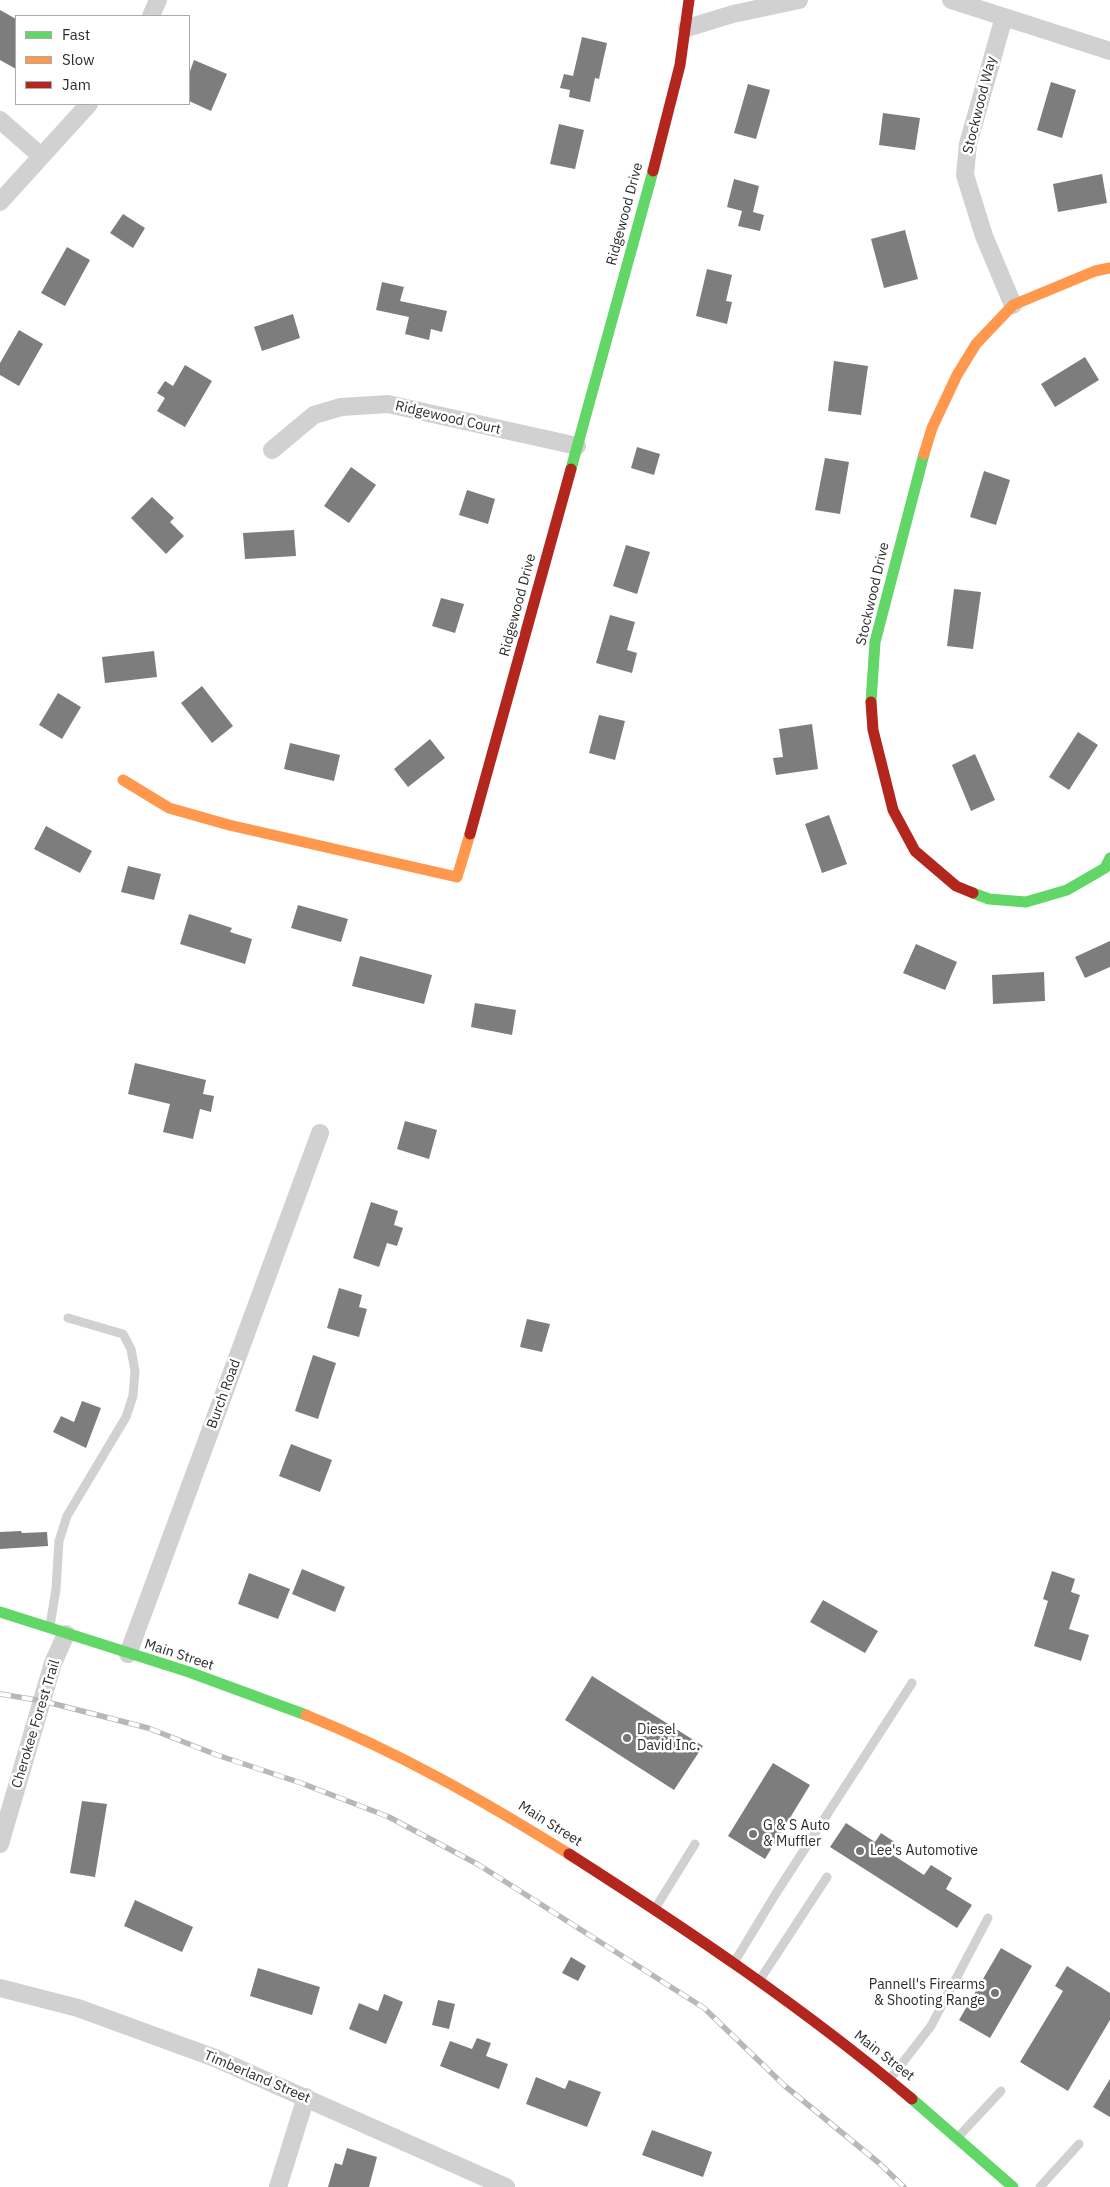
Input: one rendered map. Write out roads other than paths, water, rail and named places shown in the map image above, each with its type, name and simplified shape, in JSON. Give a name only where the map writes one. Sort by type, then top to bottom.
[{"type":"street","points":[[151,15],[158,0]]},
{"type":"street","name":"Ridgewood Drive","points":[[123,780],[169,808],[229,825],[457,877],[482,795],[653,170],[687,28],[689,0]]},
{"type":"street","points":[[687,28],[733,14],[798,0]]},
{"type":"street","points":[[951,0],[1110,51]]},
{"type":"street","name":"Stockwood Way","points":[[1004,17],[968,144],[965,175],[984,236],[1013,305]]},
{"type":"street","points":[[0,202],[88,105]]},
{"type":"street","points":[[0,120],[41,156]]},
{"type":"street","name":"Stockwood Drive","points":[[1110,268],[1095,271],[1013,305],[976,344],[957,375],[932,428],[912,496],[875,642],[871,702],[873,730],[892,810],[915,851],[956,886],[989,899],[1026,902],[1067,890],[1105,868],[1110,858]]},
{"type":"street","name":"Ridgewood Court","points":[[272,450],[314,415],[341,407],[388,404],[577,446]]},
{"type":"street","name":"Burch Road","points":[[128,1654],[320,1133]]},
{"type":"street","name":"Main Street","points":[[0,1612],[265,1698],[380,1747],[445,1779],[519,1822],[654,1910],[734,1963],[814,2020],[890,2080],[1014,2187]]},
{"type":"street","name":"Cherokee Forest Trail","points":[[0,1844],[52,1663],[58,1631]]},
{"type":"street","name":"Timberland Street","points":[[0,1988],[78,2008],[215,2058],[506,2187]]},
{"type":"street","points":[[278,2187],[306,2097]]},
{"type":"lane","points":[[58,1631],[56,1589],[60,1541],[68,1516],[126,1417],[133,1396],[135,1371],[131,1349],[123,1334],[68,1318]]},
{"type":"lane","points":[[734,1963],[775,1895],[912,1683]]},
{"type":"lane","points":[[654,1910],[695,1844]]},
{"type":"lane","points":[[759,1981],[827,1877]]},
{"type":"lane","points":[[890,2080],[931,2026],[988,1918]]},
{"type":"lane","points":[[958,2138],[1000,2091]]},
{"type":"lane","points":[[1040,2187],[1079,2144]]},
{"type":"railway","points":[[0,1694],[43,1701],[148,1728],[389,1817],[479,1865],[704,2008],[785,2086],[879,2163],[904,2187]]},
{"type":"place","name":"Diesel David Inc.","points":[[627,1738]]},
{"type":"place","name":"G & S Auto & Muffler","points":[[753,1834]]},
{"type":"place","name":"Lee's Automotive","points":[[860,1851]]},
{"type":"place","name":"Pannell's Firearms & Shooting Range","points":[[995,1993]]}]
